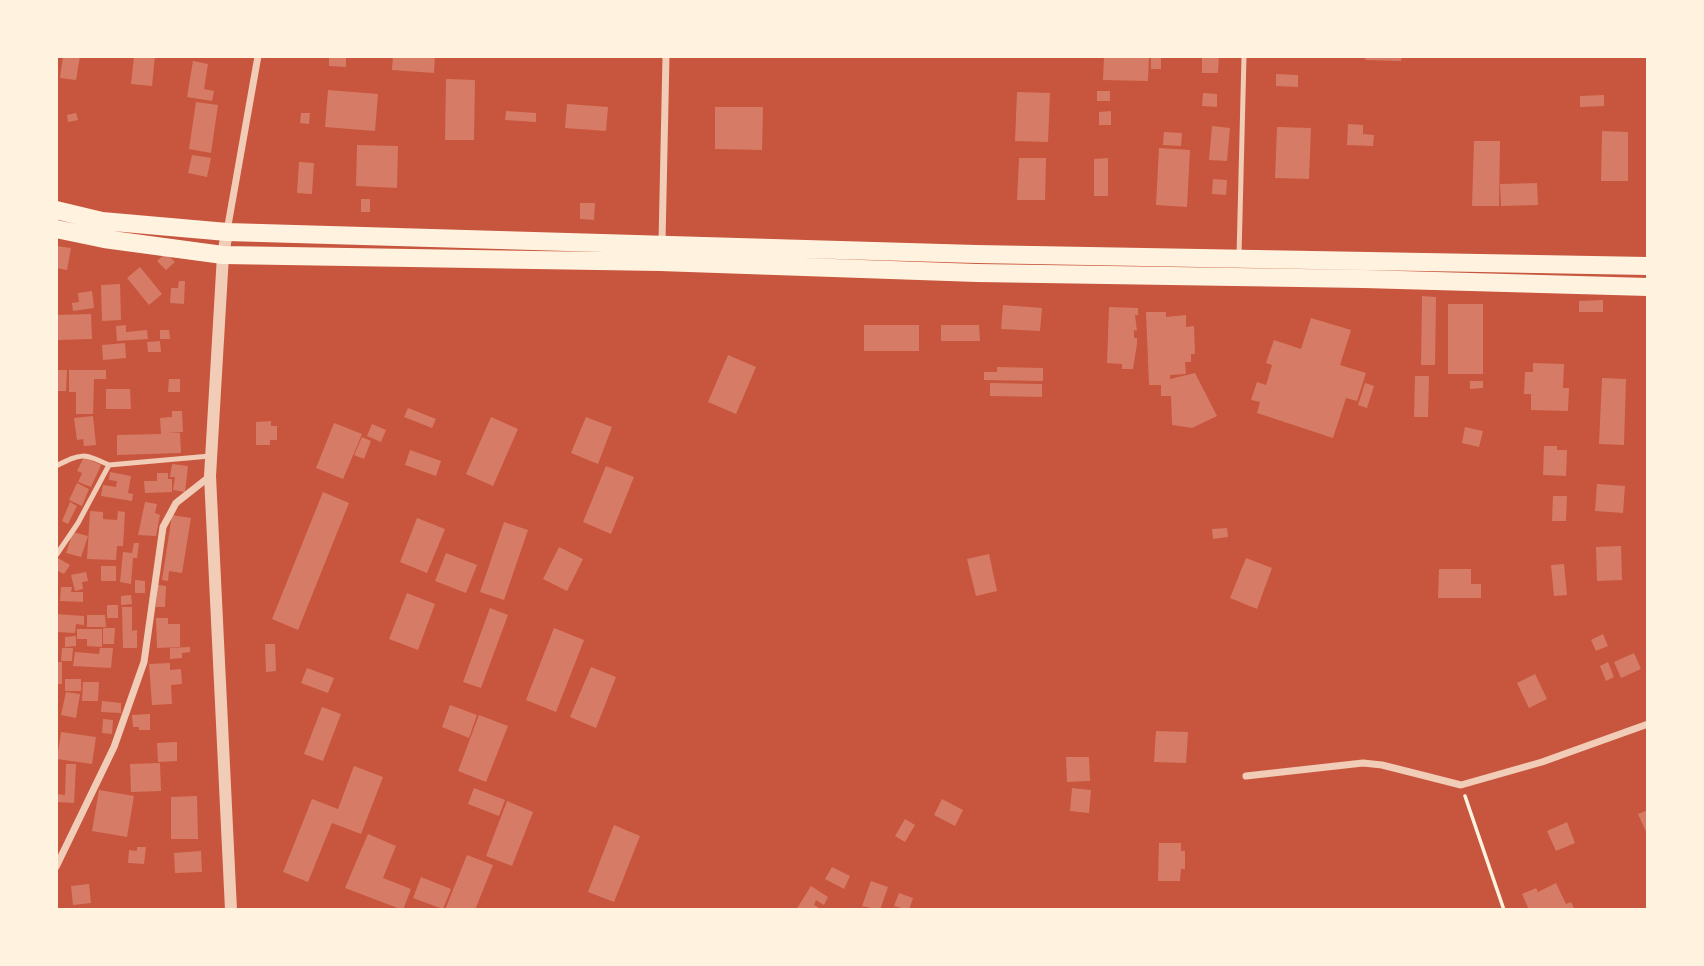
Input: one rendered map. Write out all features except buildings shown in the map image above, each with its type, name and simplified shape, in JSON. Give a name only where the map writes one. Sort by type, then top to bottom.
[{"type":"highway","points":[[56,210],[102,221],[227,232],[976,254],[1238,258],[1363,270],[1648,287]]},
{"type":"highway","points":[[56,229],[104,239],[223,255],[660,262],[977,273],[1239,276],[1363,270],[1648,266]]},
{"type":"highway","points":[[976,254],[977,273]]},
{"type":"street","points":[[232,910],[209,476],[223,255],[258,56]]},
{"type":"street","points":[[662,243],[666,56]]},
{"type":"street","points":[[56,867],[114,747],[144,662],[163,527],[176,503],[209,476]]},
{"type":"street","points":[[1246,776],[1363,763],[1382,765],[1461,785],[1542,762],[1648,724]]},
{"type":"lane","points":[[1239,276],[1244,56]]},
{"type":"lane","points":[[56,466],[73,457],[86,455],[109,465],[210,456]]},
{"type":"lane","points":[[57,554],[78,523],[109,465]]},
{"type":"path","points":[[1461,785],[1504,910]]}]
